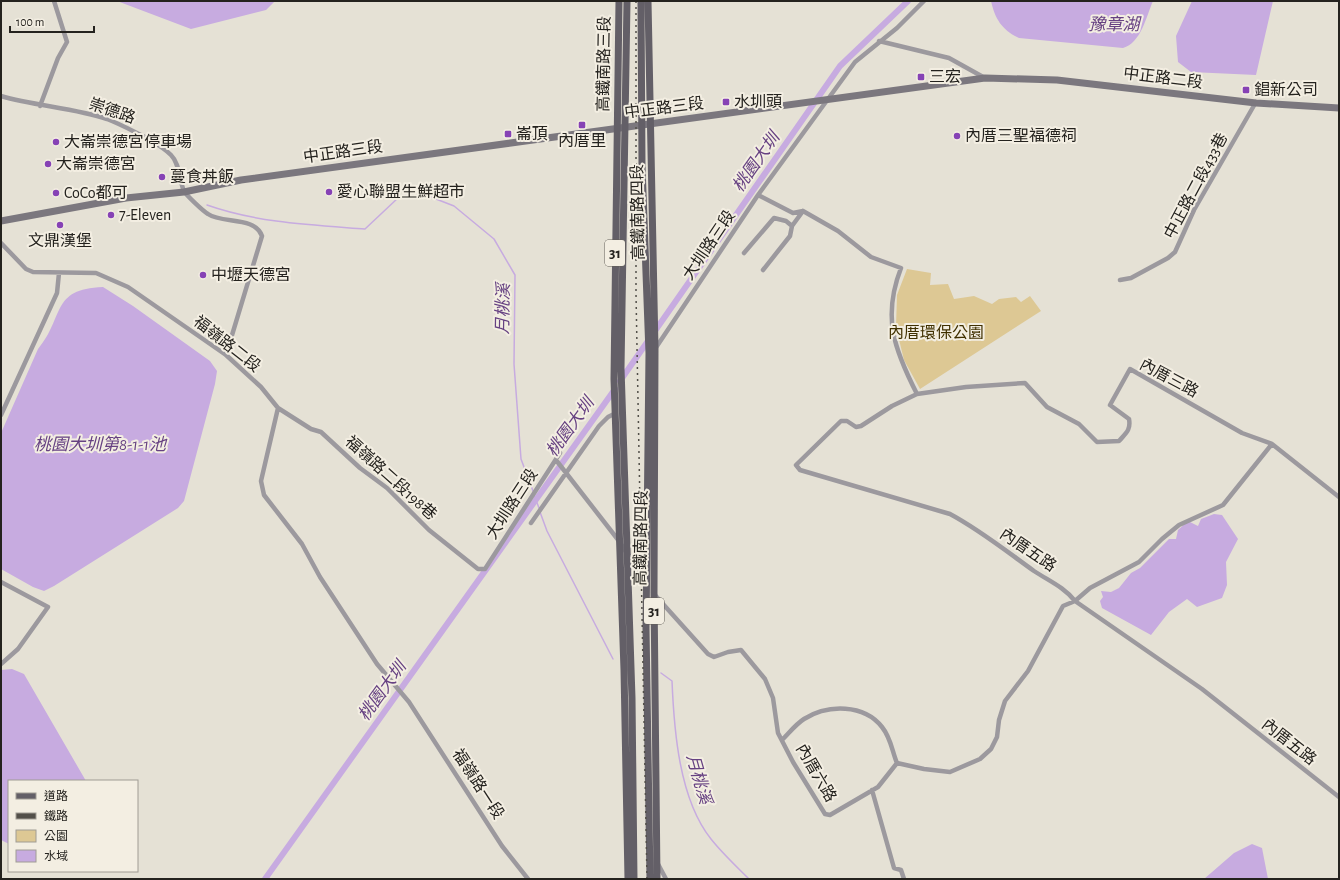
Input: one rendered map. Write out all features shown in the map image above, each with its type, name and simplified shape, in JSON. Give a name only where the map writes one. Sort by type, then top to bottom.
[{"type":"main road","name":"高鐵南路三段","points":[[618,128],[619,1]]},
{"type":"main road","name":"高鐵南路三段","points":[[626,127],[627,1]]},
{"type":"main road","name":"31","points":[[641,1],[646,124]]},
{"type":"main road","name":"31","points":[[646,124],[648,1]]},
{"type":"main road","name":"中正路三段","points":[[1,221],[126,198],[184,192],[252,179],[984,78]]},
{"type":"main road","name":"中正路二段","points":[[984,78],[1057,80],[1339,108]]},
{"type":"main road","name":"高鐵南路四段","points":[[646,124],[655,323],[647,500],[648,789],[650,879]]},
{"type":"main road","name":"高鐵南路四段","points":[[646,124],[648,332],[653,348],[657,879]]},
{"type":"main road","name":"高鐵南路四段","points":[[626,127],[621,390],[626,552],[629,579],[634,879]]},
{"type":"main road","name":"高鐵南路四段","points":[[618,128],[614,414],[624,670],[628,879]]},
{"type":"main road","points":[[618,510],[624,484]]},
{"type":"main road","points":[[647,500],[655,532]]},
{"type":"main road","points":[[624,670],[632,698]]},
{"type":"main road","points":[[648,789],[654,762],[655,747]]},
{"type":"street","points":[[40,106],[58,58],[67,42],[54,1]]},
{"type":"street","name":"大圳路三段","points":[[653,348],[758,195],[855,62],[879,41],[897,28],[924,1]]},
{"type":"street","points":[[879,41],[949,58],[984,78]]},
{"type":"street","name":"崇德路","points":[[1,96],[40,106],[108,120],[164,148],[173,156],[182,180],[184,192]]},
{"type":"street","name":"中正路二段433巷","points":[[1120,280],[1131,278],[1175,252],[1194,210],[1257,101]]},
{"type":"street","points":[[184,192],[208,215],[255,227],[260,231],[262,236],[226,355]]},
{"type":"street","points":[[758,195],[793,213],[803,211],[838,231],[872,256],[901,268],[892,299],[892,328],[900,362],[916,394]]},
{"type":"street","points":[[763,270],[790,236],[792,226],[803,211]]},
{"type":"street","points":[[744,253],[774,218],[786,221],[792,226]]},
{"type":"street","name":"福嶺路二段","points":[[1,243],[26,269],[33,272],[96,273],[128,287],[226,355],[261,387],[278,408]]},
{"type":"street","points":[[1,415],[57,293],[59,273]]},
{"type":"street","name":"內厝三路","points":[[916,394],[966,387],[1025,383],[1048,407],[1079,424],[1098,442],[1112,443],[1119,441],[1128,432],[1130,426],[1129,419],[1110,405],[1130,369],[1242,433],[1272,444],[1339,497]]},
{"type":"street","name":"內厝五路","points":[[916,394],[892,406],[861,426],[856,427],[847,421],[837,423],[798,461],[796,465],[800,470],[950,514],[967,524],[1036,572],[1067,591],[1075,601],[1202,689],[1339,798]]},
{"type":"street","name":"福嶺路二段198巷","points":[[278,408],[311,429],[321,432],[360,468],[387,488],[429,530],[475,568],[485,568]]},
{"type":"street","name":"福嶺路一段","points":[[278,408],[261,481],[264,495],[302,544],[320,577],[377,664],[408,700],[502,846],[528,879]]},
{"type":"street","name":"大圳路三段","points":[[531,524],[566,470],[599,426],[608,417],[614,414]]},
{"type":"street","points":[[782,740],[805,718],[832,708],[851,709],[873,718],[883,728],[891,742],[897,763],[924,769],[950,772],[980,759],[991,748],[997,737],[999,720],[1004,701],[1028,671],[1063,606],[1075,601],[1090,588],[1139,562],[1162,539],[1179,526],[1223,505],[1272,444]]},
{"type":"street","name":"大圳路三段","points":[[485,568],[557,460],[560,453]]},
{"type":"street","points":[[557,460],[619,541],[654,593]]},
{"type":"street","points":[[1,582],[48,607],[18,649],[1,664]]},
{"type":"street","name":"內厝六路","points":[[654,593],[708,654],[714,657],[728,652],[741,650],[765,679],[773,698],[778,733],[793,762],[825,814],[830,815],[872,790],[885,779],[897,763]]},
{"type":"street","points":[[872,790],[894,868],[901,870],[904,879]]},
{"type":"street","points":[[657,860],[666,879]]},
{"type":"green space","name":"內厝環保公園","points":[[907,269],[931,273],[930,285],[948,284],[954,299],[974,296],[992,304],[999,299],[1016,297],[1021,302],[1030,296],[1041,311],[920,389],[904,360],[896,327],[897,295]]},
{"type":"water","points":[[117,1],[275,1],[266,10],[191,29]]},
{"type":"water","name":"豫章湖","points":[[991,1],[1153,1],[1139,35],[1134,41],[1123,48],[1019,38],[1004,28],[1000,23],[997,19]]},
{"type":"water","points":[[1192,1],[1273,1],[1256,75],[1191,72],[1178,62],[1176,36]]},
{"type":"water","name":"桃園大圳第8-1-1池","points":[[103,287],[133,306],[210,361],[217,371],[215,384],[184,501],[178,508],[44,591],[33,587],[1,569],[1,433],[38,349],[66,299],[74,293],[86,289]]},
{"type":"water","points":[[1214,514],[1222,515],[1238,539],[1226,562],[1227,585],[1222,598],[1197,607],[1187,599],[1169,612],[1151,635],[1102,608],[1100,601],[1103,597],[1101,591],[1111,592],[1119,588],[1131,573],[1140,568],[1169,539],[1176,539],[1178,530],[1188,521],[1198,526],[1201,519]]},
{"type":"water","points":[[12,669],[24,674],[85,780],[8,780],[8,844],[1,840],[1,670]]},
{"type":"water","points":[[1252,844],[1262,848],[1268,879],[1204,879],[1234,853]]},
{"type":"waterway","name":"桃園大圳","points":[[620,381],[840,66],[908,1]]},
{"type":"waterway","name":"月桃溪","points":[[207,205],[246,216],[265,219],[365,229],[399,197],[418,192],[454,206],[494,239],[515,275],[514,364],[521,459],[533,491]]},
{"type":"waterway","name":"桃園大圳","points":[[265,879],[615,389]]},
{"type":"waterway","name":"月桃溪","points":[[534,495],[539,508]]},
{"type":"waterway","name":"月桃溪","points":[[540,512],[547,531],[613,659]]},
{"type":"waterway","name":"月桃溪","points":[[661,673],[672,681],[674,721],[680,763],[685,784],[700,823],[724,854],[749,879]]},
{"type":"railway","points":[[636,1],[636,294],[647,879]]},
{"type":"place","name":"三宏","points":[[921,77]]},
{"type":"place","name":"錩新公司","points":[[1246,90]]},
{"type":"place","name":"水圳頭","points":[[726,102]]},
{"type":"place","name":"內厝里","points":[[582,125]]},
{"type":"place","name":"崙頂","points":[[508,134]]},
{"type":"place","name":"內厝三聖福德祠","points":[[957,136]]},
{"type":"place","name":"大崙崇德宮停車場","points":[[56,142]]},
{"type":"place","name":"大崙崇德宮","points":[[48,164]]},
{"type":"place","name":"蔓食丼飯","points":[[162,177]]},
{"type":"place","name":"愛心聯盟生鮮超市","points":[[329,192]]},
{"type":"place","name":"CoCo都可","points":[[56,193]]},
{"type":"place","name":"7-Eleven","points":[[111,215]]},
{"type":"place","name":"文鼎漢堡","points":[[60,225]]},
{"type":"place","name":"中壢天德宮","points":[[203,275]]}]
